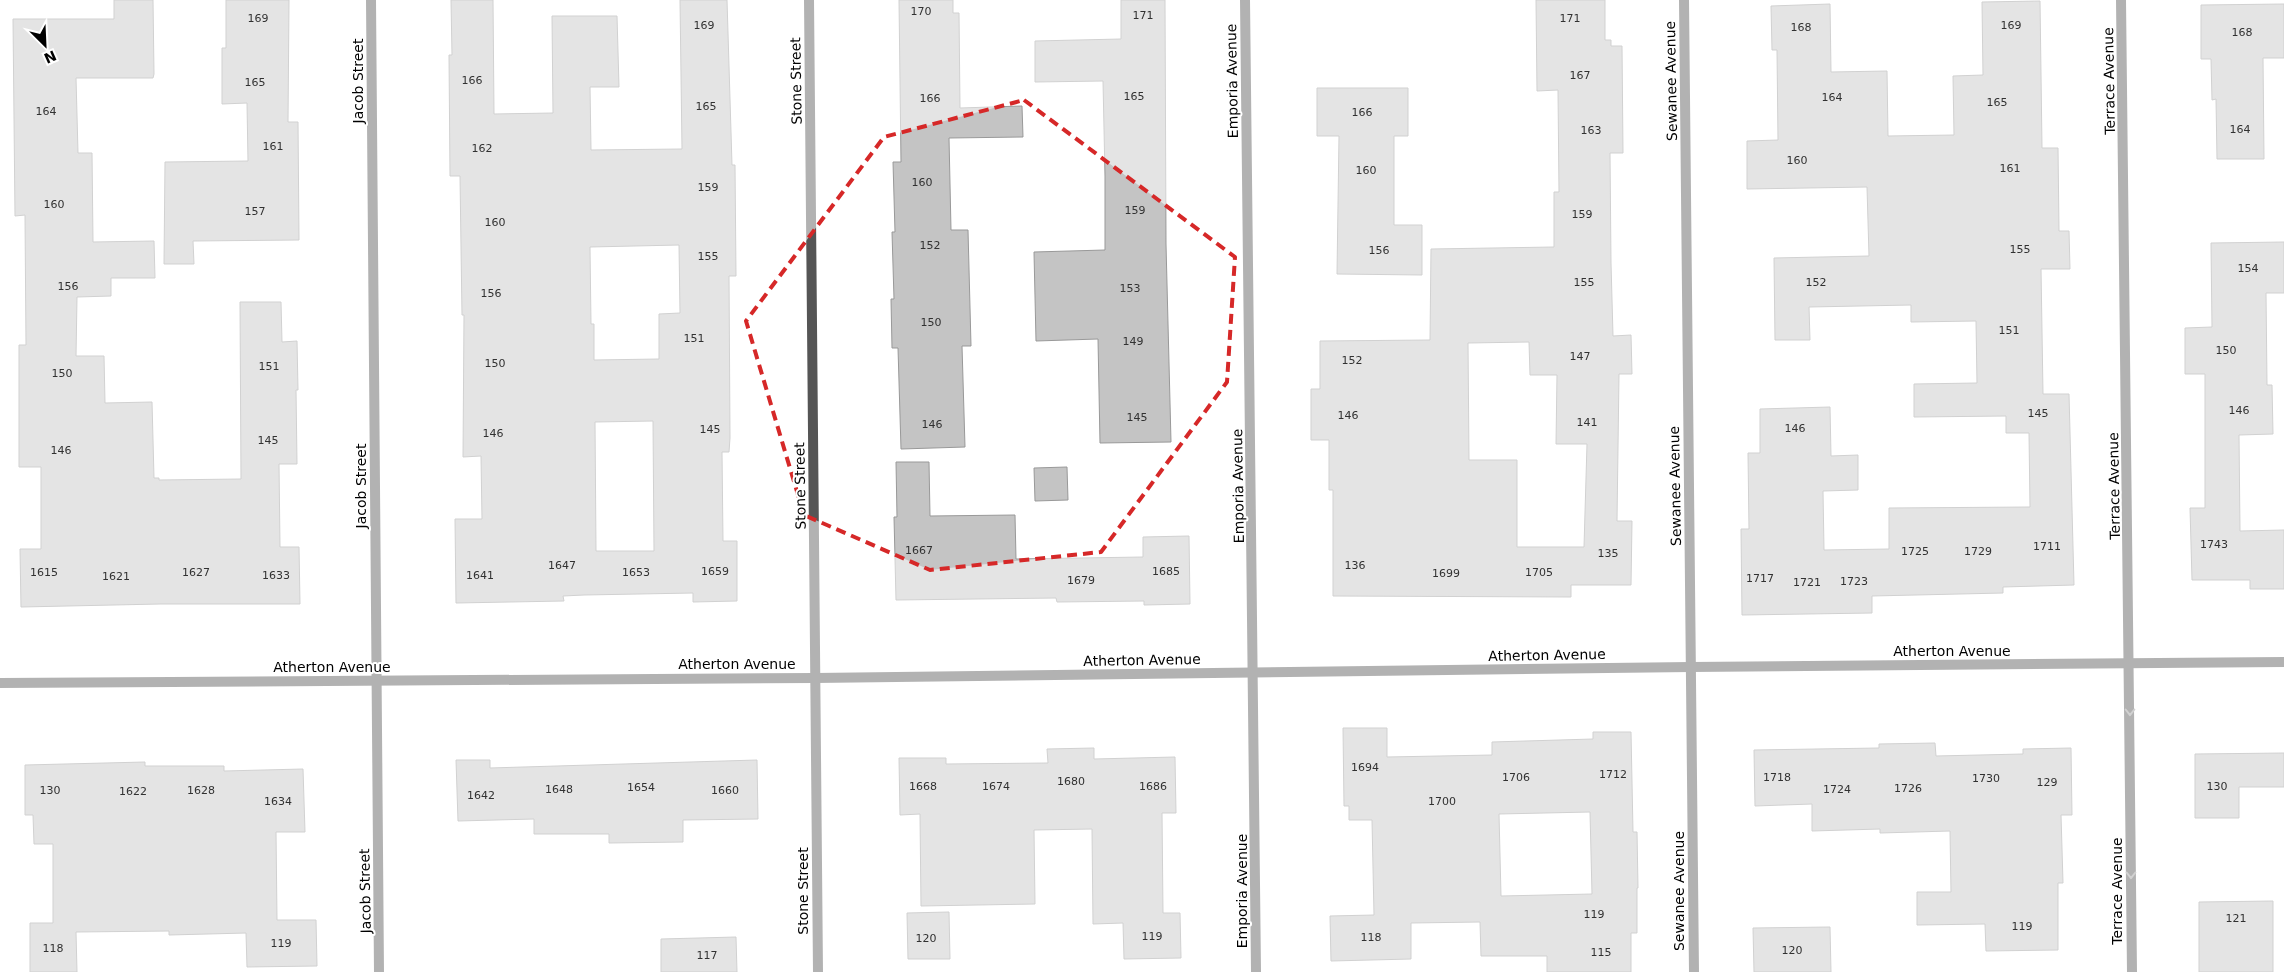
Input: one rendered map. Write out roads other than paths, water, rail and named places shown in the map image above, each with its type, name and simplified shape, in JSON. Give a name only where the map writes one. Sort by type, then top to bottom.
[{"type":"street","name":"Jacob Street","points":[[371,0],[380,972]]},
{"type":"street","name":"Stone Street","points":[[809,0],[818,972]]},
{"type":"street","name":"Emporia Avenue","points":[[1245,0],[1256,972]]},
{"type":"street","name":"Sewanee Avenue","points":[[1684,0],[1694,972]]},
{"type":"street","name":"Terrace Avenue","points":[[2121,0],[2132,972]]},
{"type":"street","name":"Atherton Avenue","points":[[0,683],[815,678],[2284,662]]}]
